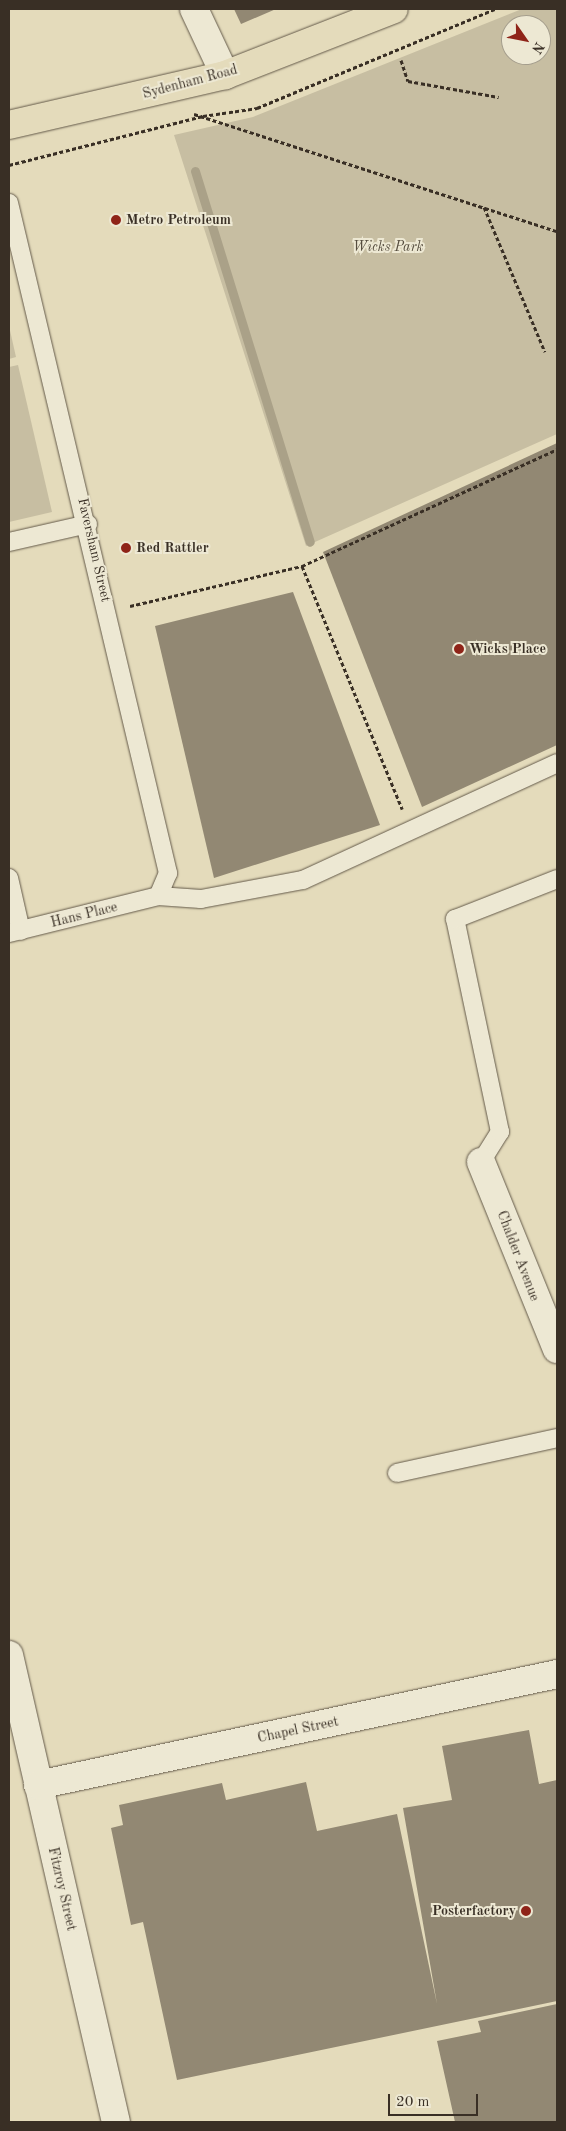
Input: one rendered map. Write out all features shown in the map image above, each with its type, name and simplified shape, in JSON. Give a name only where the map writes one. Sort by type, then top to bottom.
[{"type":"main road","name":"Sydenham Road","points":[[9,125],[225,75],[394,9]]},
{"type":"street","points":[[194,9],[225,75]]},
{"type":"street","name":"Chalder Avenue","points":[[481,1162],[554,1338]]},
{"type":"street","name":"Fitzroy Street","points":[[9,1656],[116,2122]]},
{"type":"street","name":"Chapel Street","points":[[38,1785],[557,1674]]},
{"type":"lane","name":"Faversham Street","points":[[9,203],[88,524],[168,873],[158,896]]},
{"type":"lane","points":[[9,542],[88,524]]},
{"type":"lane","name":"Hans Place","points":[[15,932],[158,896],[201,899],[303,880],[557,763]]},
{"type":"lane","points":[[9,878],[15,932]]},
{"type":"lane","points":[[481,1162],[500,1132],[455,919],[557,879]]},
{"type":"lane","points":[[397,1473],[557,1438]]},
{"type":"path","points":[[401,60],[408,80],[499,97]]},
{"type":"path","points":[[184,110],[557,230]]},
{"type":"path","points":[[484,207],[545,352]]},
{"type":"path","points":[[108,611],[302,566],[557,449]]},
{"type":"path","points":[[302,566],[410,830]]},
{"type":"green space","name":"Wicks Park","points":[[522,9],[557,9],[557,434],[306,546],[174,135],[253,117],[501,17],[501,65],[551,65],[551,15],[507,15]]},
{"type":"green space","points":[[9,326],[16,357],[9,359]]},
{"type":"green space","points":[[18,365],[52,512],[9,522],[9,367]]},
{"type":"building","points":[[234,9],[276,9],[241,24]]},
{"type":"building","name":"Wicks Place","points":[[557,443],[557,745],[422,807],[323,552]]},
{"type":"building","points":[[293,592],[380,825],[214,878],[155,626]]},
{"type":"building","points":[[529,1730],[539,1784],[557,1780],[557,2001],[177,2080],[143,1922],[131,1925],[111,1828],[123,1825],[119,1805],[222,1783],[226,1800],[306,1782],[317,1831],[397,1814],[437,2004],[403,1808],[452,1800],[442,1746]]},
{"type":"building","points":[[557,2004],[557,2122],[455,2122],[437,2041],[481,2032],[478,2021]]},
{"type":"waterway","points":[[195,171],[310,542]]},
{"type":"place","name":"Metro Petroleum","points":[[116,220]]},
{"type":"place","name":"Red Rattler","points":[[126,548]]},
{"type":"place","name":"Wicks Place","points":[[459,649]]},
{"type":"place","name":"Posterfactory","points":[[526,1911]]}]
